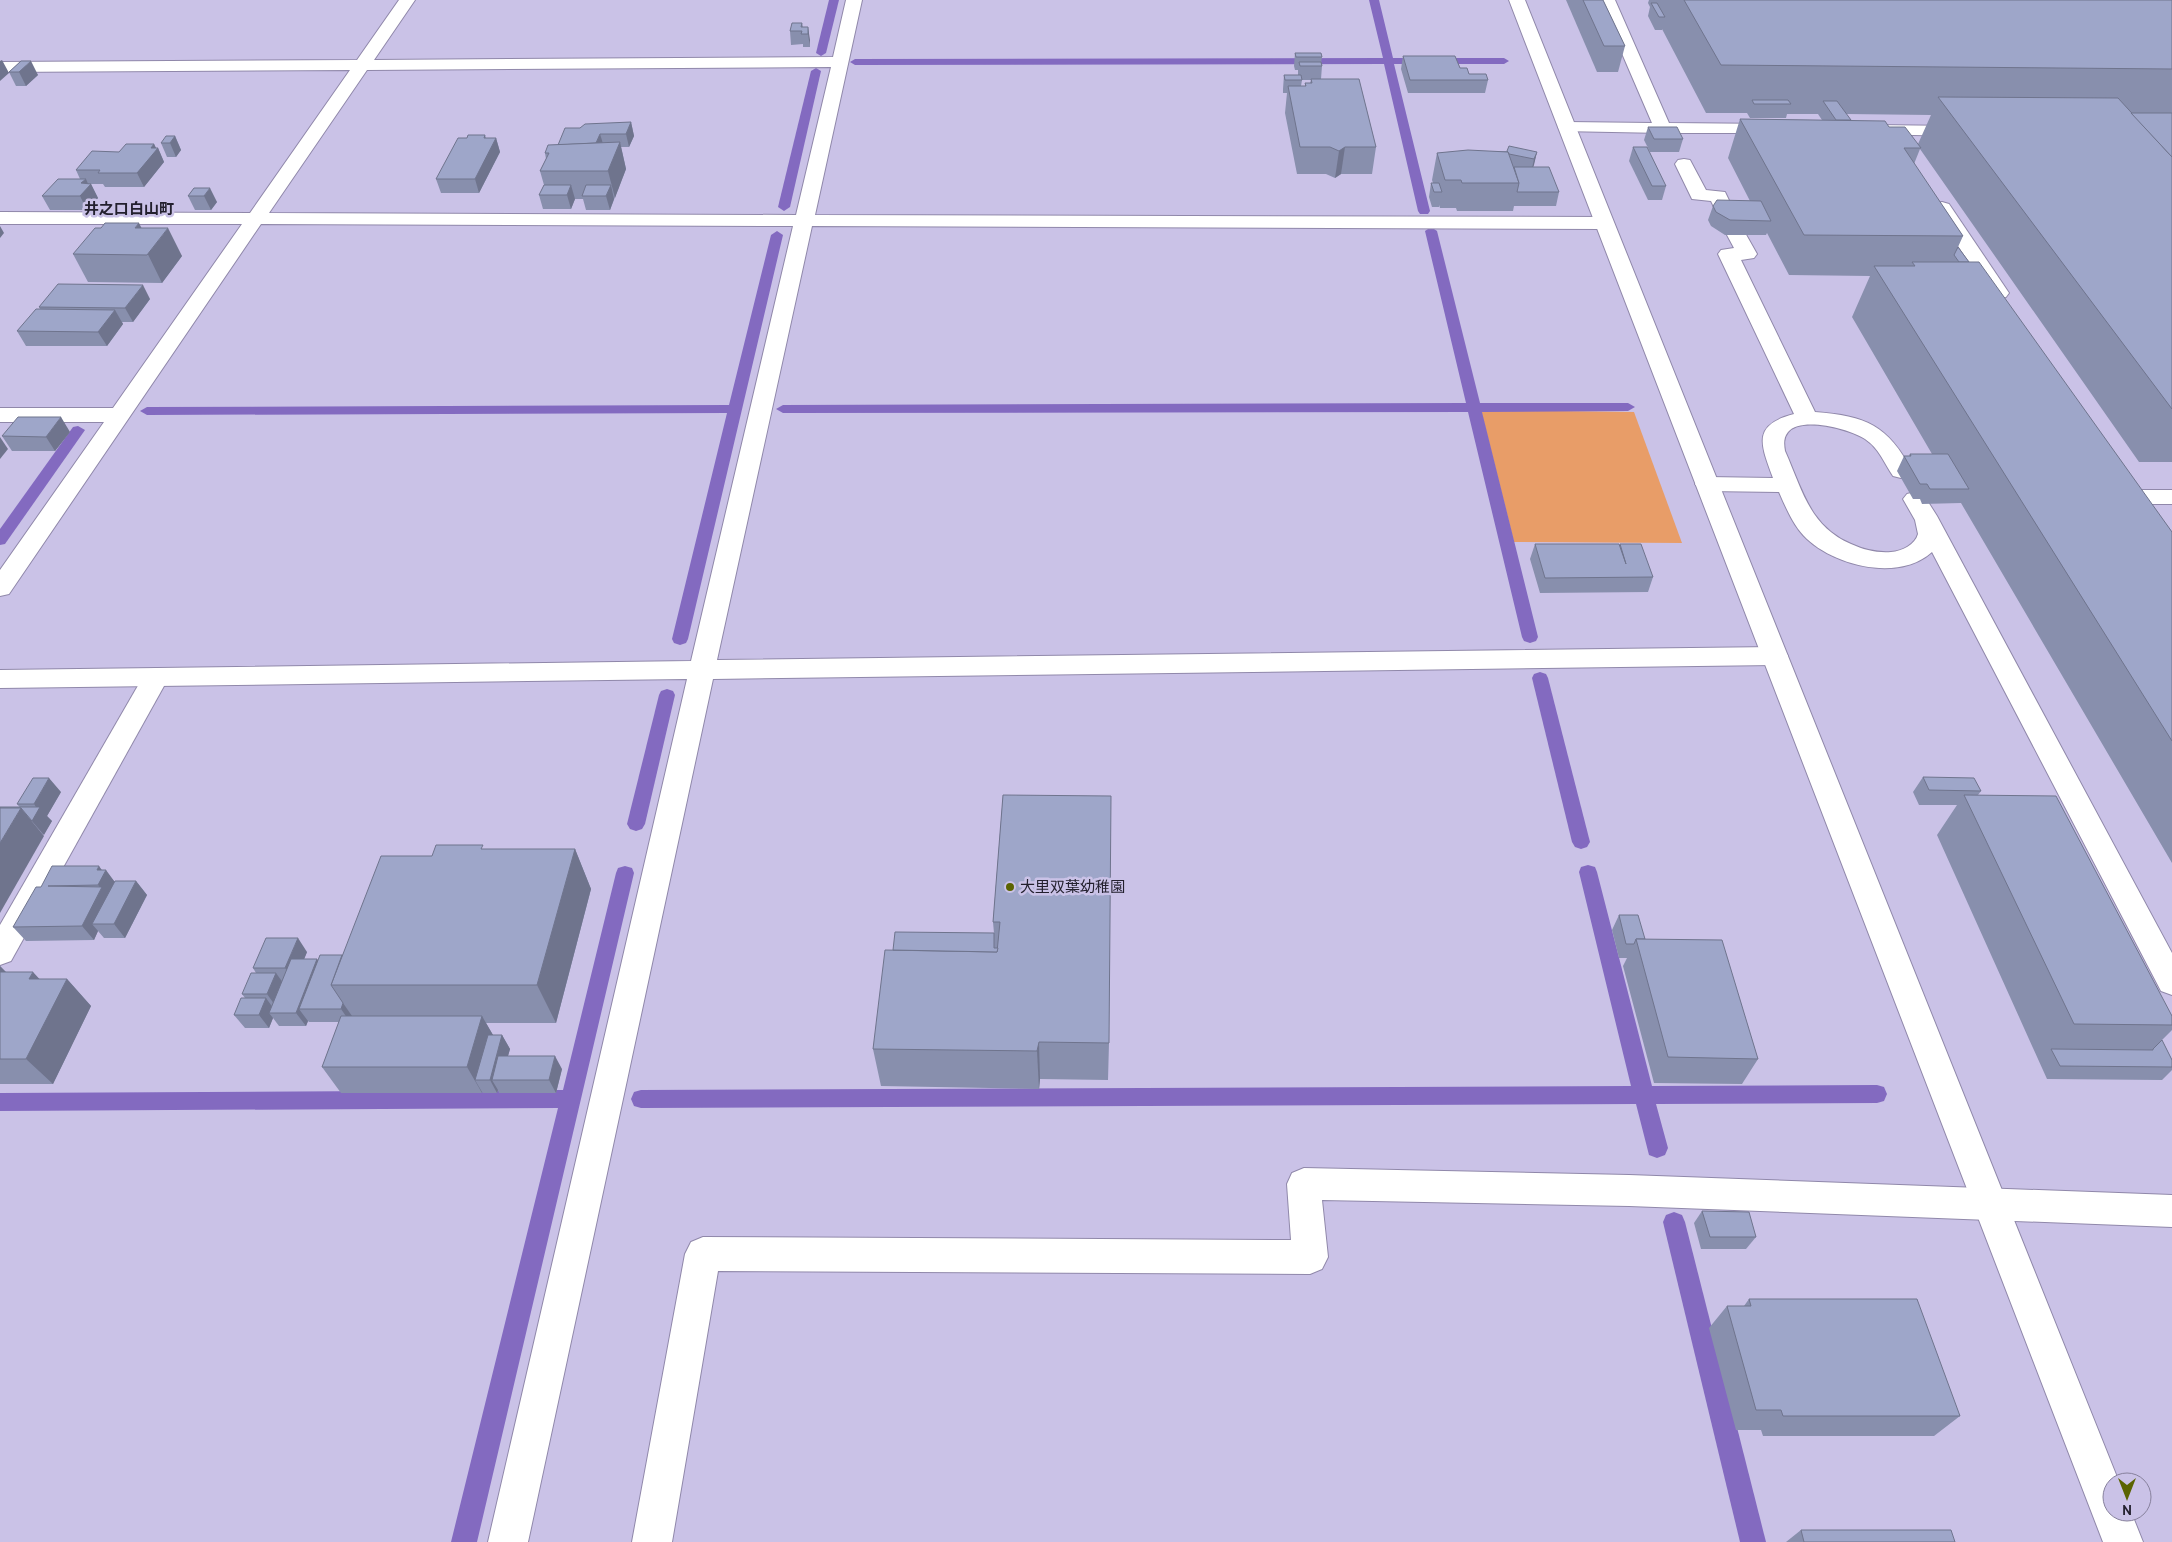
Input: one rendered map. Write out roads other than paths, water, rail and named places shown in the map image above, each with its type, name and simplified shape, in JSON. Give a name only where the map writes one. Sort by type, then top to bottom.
[{"type":"street","points":[[0,588],[407,0]]},
{"type":"street","points":[[508,1542],[702,670],[854,0]]},
{"type":"street","points":[[1516,0],[2123,1542]]},
{"type":"street","points":[[1607,0],[1663,128]]},
{"type":"street","points":[[0,67],[840,62]]},
{"type":"street","points":[[1566,127],[1789,129]]},
{"type":"street","points":[[1852,130],[1895,138],[1977,131]]},
{"type":"street","points":[[1684,164],[1699,195],[1718,196],[1727,214]]},
{"type":"street","points":[[1933,195],[2010,309]]},
{"type":"street","points":[[0,218],[1604,223]]},
{"type":"street","points":[[1737,235],[1746,254],[1728,254],[1807,418]]},
{"type":"street","points":[[0,415],[120,414]]},
{"type":"street","points":[[1901,471],[1887,447],[1867,430],[1847,422],[1826,418],[1807,418],[1790,422],[1778,429],[1773,440],[1774,452],[1804,519],[1814,532],[1830,544],[1851,554],[1874,559],[1895,559],[1913,554],[1926,546],[1930,534],[1921,510],[2172,982]]},
{"type":"street","points":[[1707,484],[1789,485]]},
{"type":"street","points":[[2152,519],[2131,489],[2172,497]]},
{"type":"street","points":[[0,679],[1775,656]]},
{"type":"street","points":[[0,952],[156,677]]},
{"type":"street","points":[[652,1542],[703,1254],[1310,1257],[1304,1184],[1454,1184],[1991,1206],[2172,1211]]},
{"type":"waterway","points":[[821,53],[834,0]]},
{"type":"waterway","points":[[1374,0],[1388,61]]},
{"type":"waterway","points":[[855,62],[1388,61]]},
{"type":"waterway","points":[[1388,61],[1424,211]]},
{"type":"waterway","points":[[1388,61],[1504,61]]},
{"type":"waterway","points":[[784,207],[816,71]]},
{"type":"waterway","points":[[1431,231],[1474,407]]},
{"type":"waterway","points":[[735,409],[777,235]]},
{"type":"waterway","points":[[783,409],[1474,407]]},
{"type":"waterway","points":[[1474,407],[1530,637]]},
{"type":"waterway","points":[[1474,407],[1628,407]]},
{"type":"waterway","points":[[147,411],[735,409]]},
{"type":"waterway","points":[[680,639],[735,409]]},
{"type":"waterway","points":[[0,540],[78,430]]},
{"type":"waterway","points":[[1540,678],[1581,842]]},
{"type":"waterway","points":[[636,824],[667,695]]},
{"type":"waterway","points":[[1588,872],[1644,1095]]},
{"type":"waterway","points":[[464,1542],[625,873]]},
{"type":"waterway","points":[[1644,1095],[1877,1094]]},
{"type":"waterway","points":[[641,1099],[1644,1095]]},
{"type":"waterway","points":[[1644,1095],[1657,1148]]},
{"type":"waterway","points":[[0,1102],[570,1099]]},
{"type":"waterway","points":[[1674,1222],[1753,1542]]},
{"type":"place","name":"大里双葉幼稚園","points":[[1010,887]]},
{"type":"district","name":"井之口白山町","points":[[129,209]]}]
